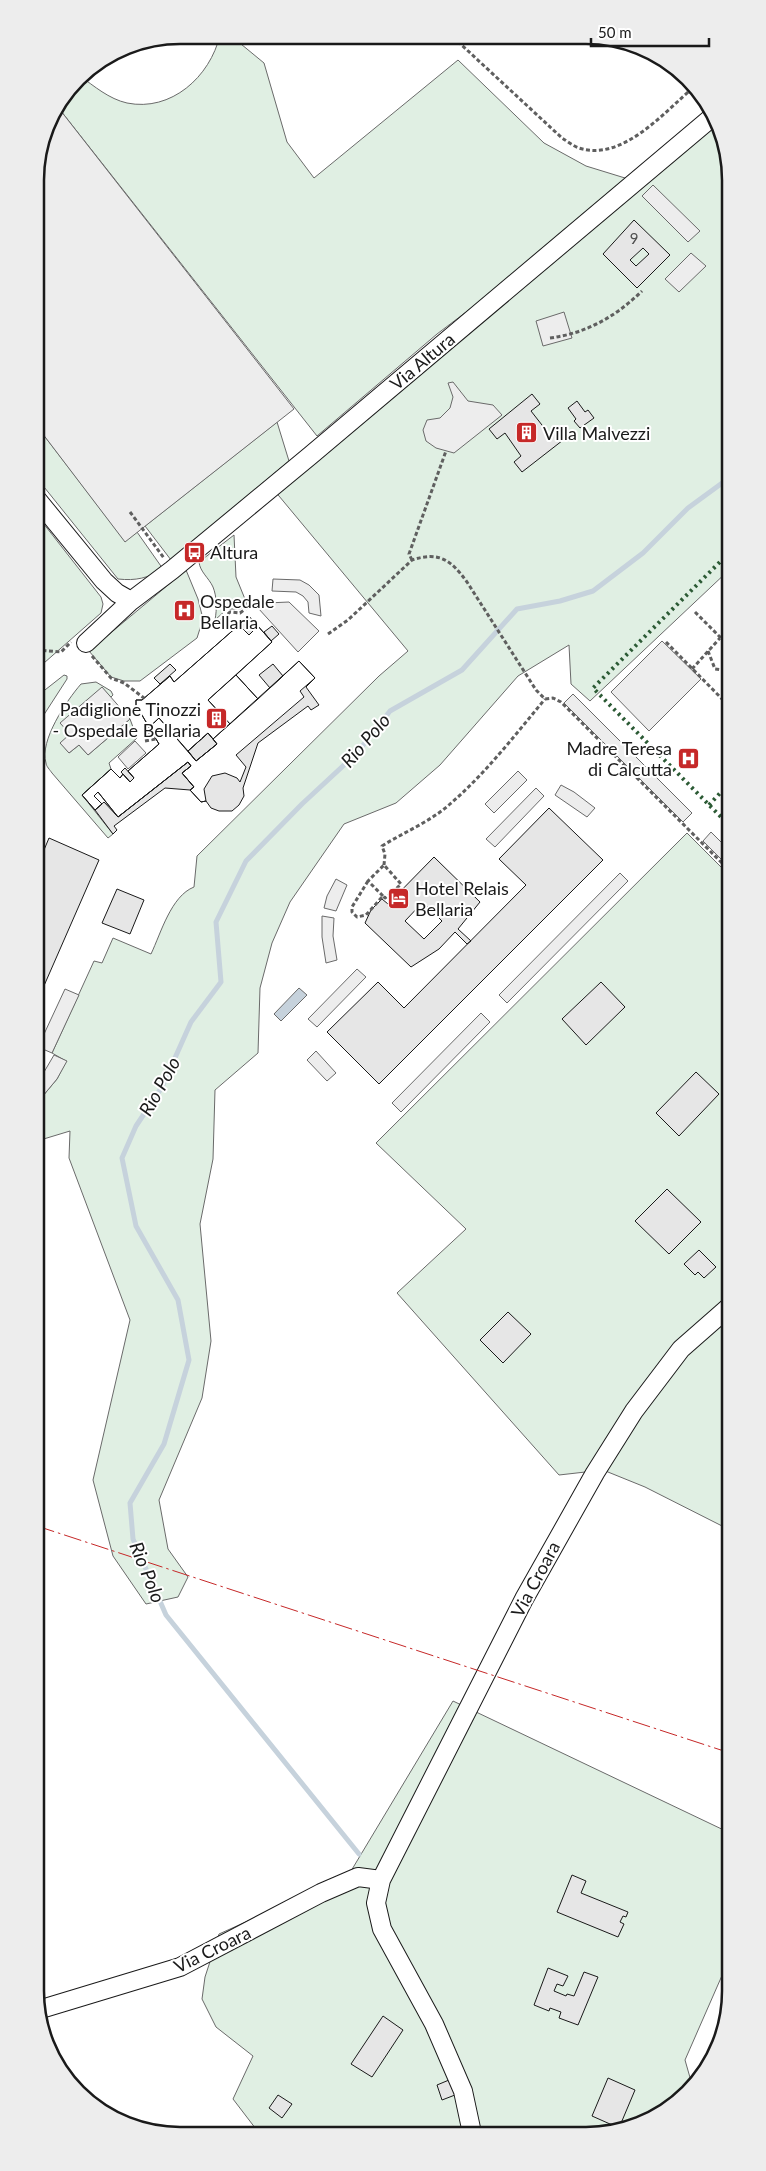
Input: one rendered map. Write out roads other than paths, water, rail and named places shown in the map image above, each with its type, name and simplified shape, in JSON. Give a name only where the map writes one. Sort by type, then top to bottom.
[{"type":"street","name":"Via Altura","points":[[87,647],[131,601],[180,564],[311,455],[708,120]]},
{"type":"street","points":[[44,508],[104,581],[117,593],[131,601]]},
{"type":"street","name":"Via Croara","points":[[471,2127],[463,2091],[434,2024],[382,1929],[376,1903],[381,1880],[524,1599],[595,1473],[634,1411],[681,1349],[722,1313]]},
{"type":"street","name":"Via Croara","points":[[45,2008],[180,1967],[321,1892],[358,1877],[381,1880]]},
{"type":"waterway","name":"Rio Polo","points":[[359,1854],[166,1615],[133,1539],[130,1503],[164,1444],[189,1360],[178,1300],[136,1226],[122,1158],[136,1126],[162,1087],[191,1022],[221,982],[216,922],[246,861],[302,804],[357,753],[390,711],[462,670],[517,609],[560,601],[593,591],[643,553],[688,508],[722,483]]},
{"type":"place","name":"Villa Malvezzi","points":[[527,433]]},
{"type":"place","name":"Altura","points":[[194,552]]},
{"type":"place","name":"Ospedale Bellaria","points":[[184,611]]},
{"type":"place","name":"Padiglione Tinozzi - Ospedale Bellaria","points":[[217,719]]},
{"type":"place","name":"Madre Teresa di Calcutta","points":[[688,758]]},
{"type":"place","name":"Hotel Relais Bellaria","points":[[399,898]]}]
